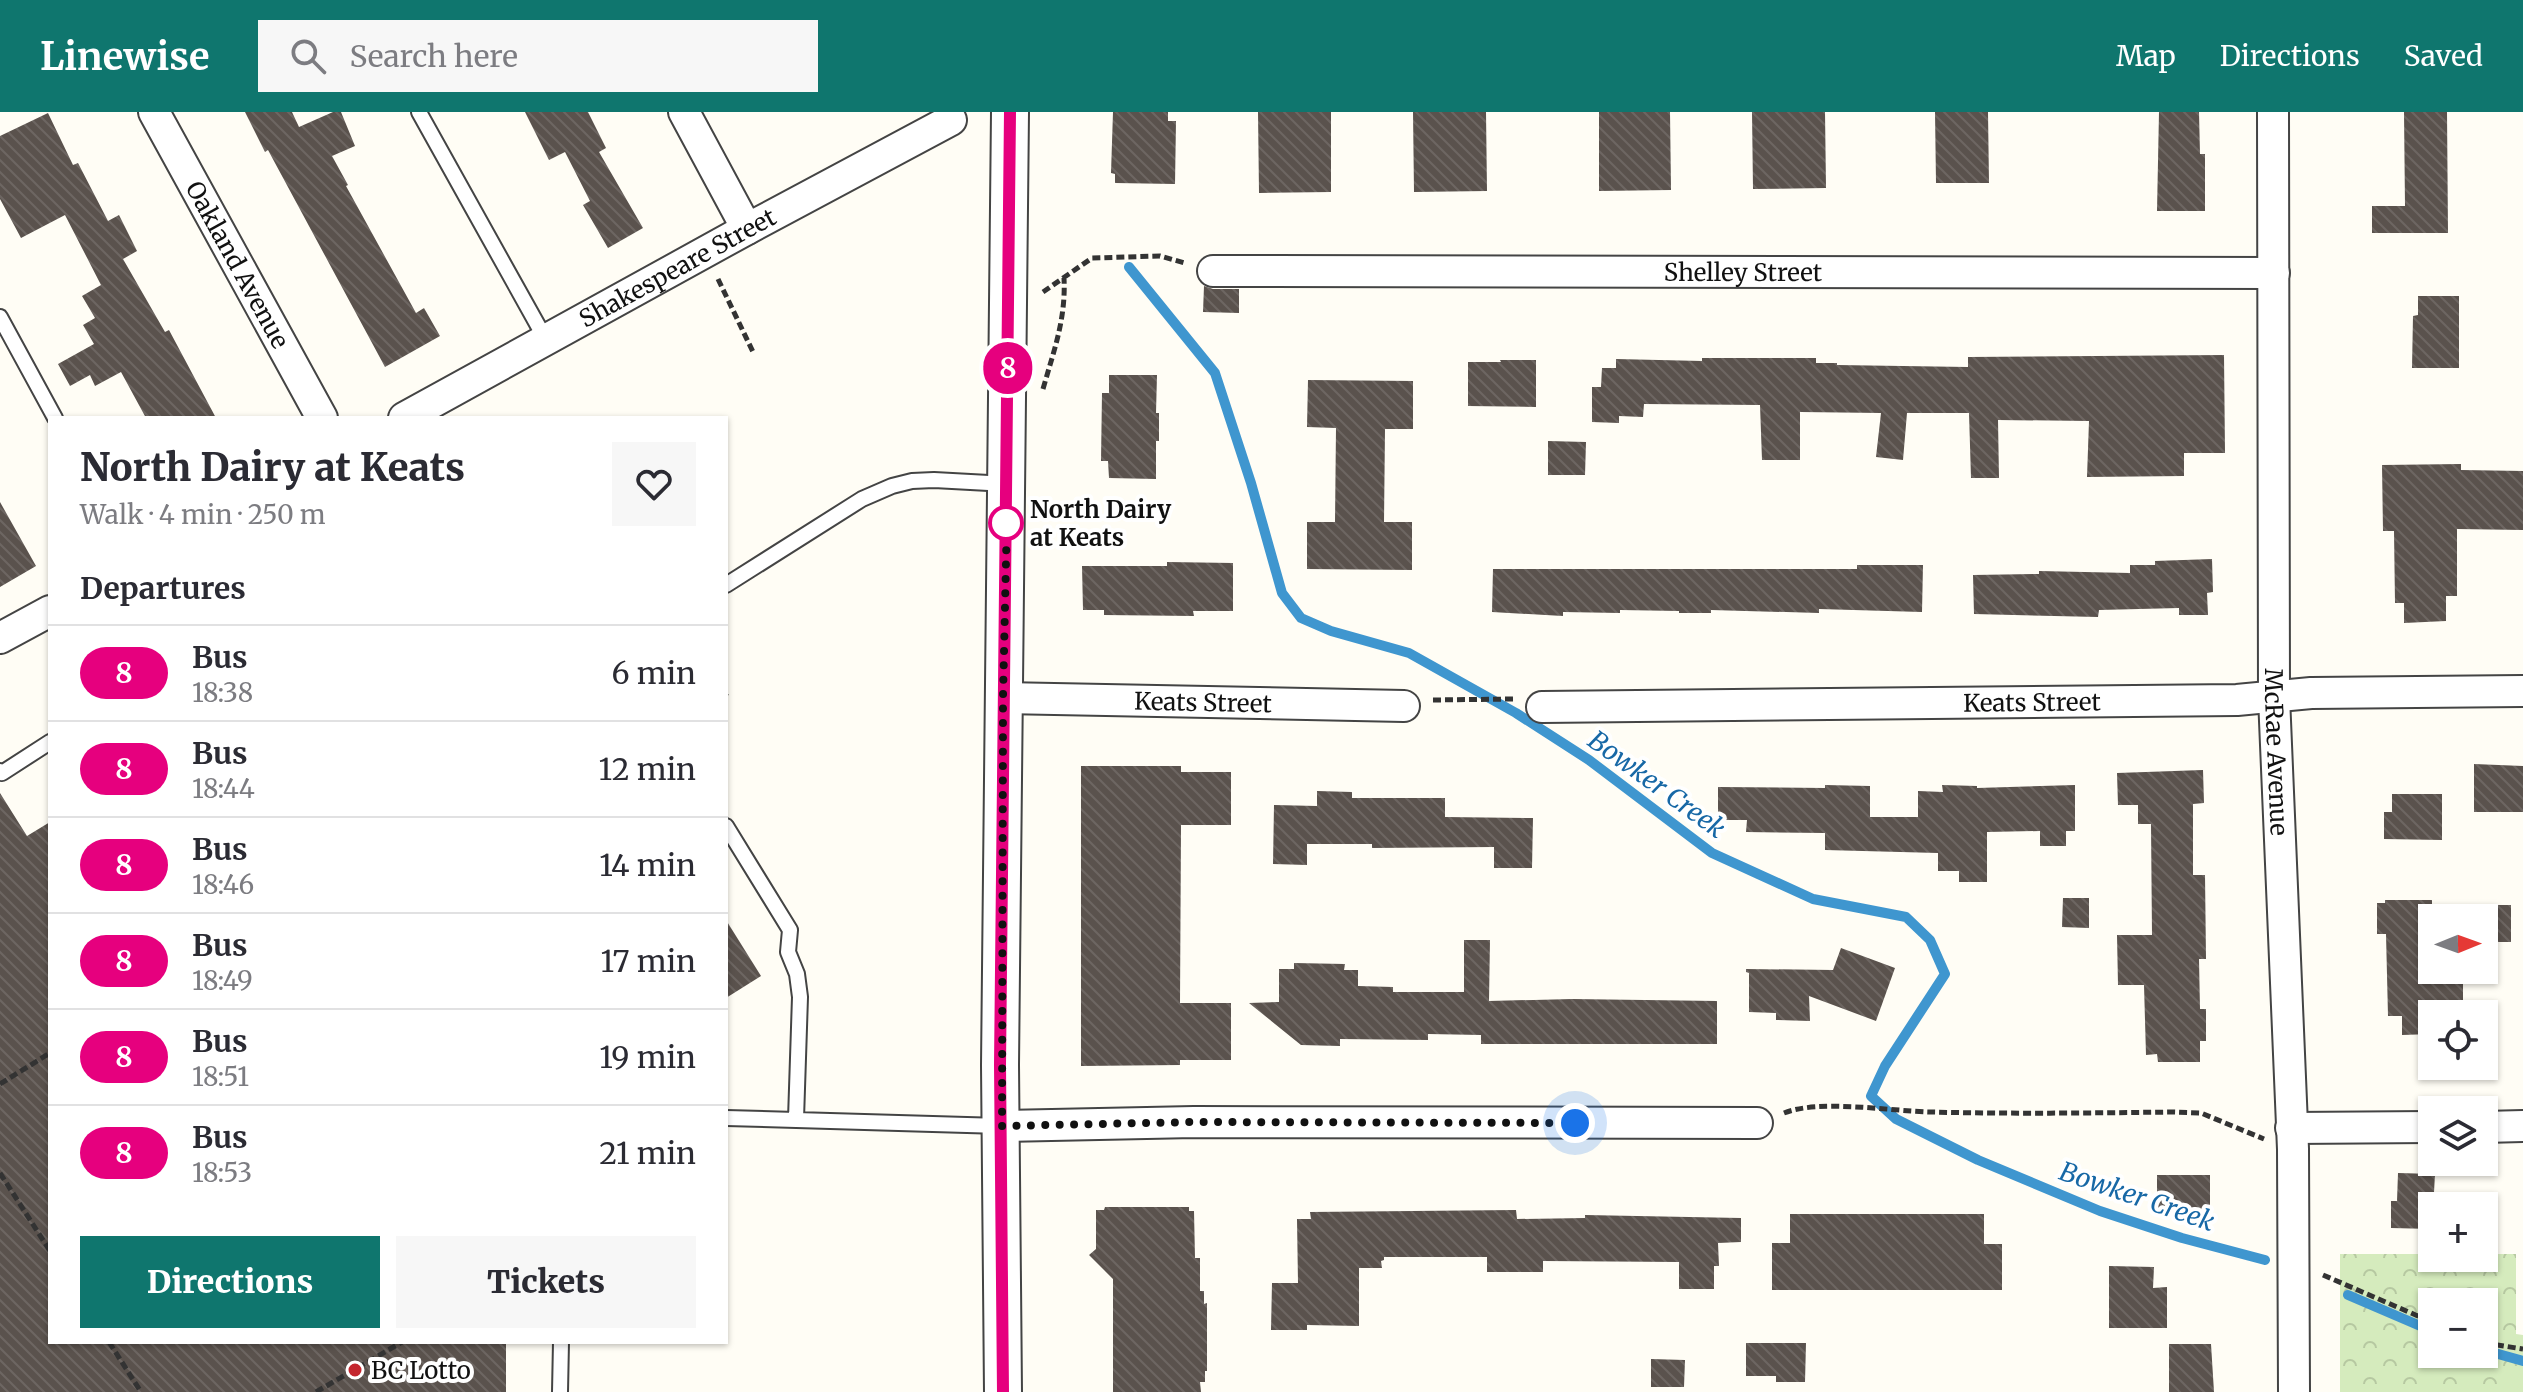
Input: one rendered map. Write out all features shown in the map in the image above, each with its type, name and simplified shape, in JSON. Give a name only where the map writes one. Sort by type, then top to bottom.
[{"type":"street","name":"Oakland Avenue","points":[[154,112],[321,416]]},
{"type":"street","points":[[684,112],[747,229]]},
{"type":"street","points":[[1003,1392],[1000,1049],[1010,112]]},
{"type":"street","name":"McRae Avenue","points":[[2273,112],[2274,697],[2283,1135],[2293,1262],[2294,1392]]},
{"type":"street","name":"Shakespeare Street","points":[[408,416],[949,116]]},
{"type":"street","name":"Shelley Street","points":[[1213,271],[2274,273]]},
{"type":"street","points":[[0,638],[48,612]]},
{"type":"street","name":"Keats Street","points":[[1533,703],[2237,700],[2311,693],[2523,691]]},
{"type":"street","name":"Keats Street","points":[[1003,698],[1404,706]]},
{"type":"street","points":[[1002,1126],[1245,1122],[1757,1123]]},
{"type":"street","points":[[2498,1127],[2523,1126]]},
{"type":"street","points":[[2283,1135],[2418,1128]]},
{"type":"lane","points":[[419,112],[546,340]]},
{"type":"lane","points":[[0,317],[54,416]]},
{"type":"lane","points":[[728,584],[862,499],[892,486],[934,480],[1007,484]]},
{"type":"lane","points":[[0,771],[2,773],[48,743]]},
{"type":"lane","points":[[728,829],[790,930],[788,952],[797,974],[800,997],[796,1119]]},
{"type":"lane","points":[[728,1118],[1002,1126]]},
{"type":"lane","points":[[560,1392],[561,1344]]},
{"type":"path","points":[[1009,292],[1042,292],[1092,258],[1160,256],[1213,271]]},
{"type":"path","points":[[1042,393],[1060,333],[1065,303],[1063,277]]},
{"type":"path","points":[[718,278],[754,354]]},
{"type":"path","points":[[1434,700],[1533,703]]},
{"type":"path","points":[[0,1084],[48,1054]]},
{"type":"path","points":[[1757,1123],[1794,1109],[1828,1107],[1901,1111],[2201,1113],[2283,1135]]},
{"type":"path","points":[[0,1173],[48,1248]]},
{"type":"path","points":[[2293,1262],[2418,1316]]},
{"type":"path","points":[[110,1344],[141,1392]]},
{"type":"path","points":[[316,1392],[399,1344]]},
{"type":"path","points":[[2498,1345],[2523,1349]]},
{"type":"green space","points":[[2340,1254],[2418,1254],[2418,1272],[2498,1272],[2498,1254],[2516,1254],[2516,1334],[2523,1335],[2523,1392],[2340,1392]]},
{"type":"building","points":[[245,112],[292,112],[299,127],[333,112],[341,112],[355,146],[332,156],[416,313],[424,308],[440,336],[385,367]]},
{"type":"building","points":[[525,112],[588,112],[606,148],[599,152],[643,228],[608,248],[583,205],[590,201],[565,152],[549,160]]},
{"type":"building","points":[[1113,112],[1168,112],[1168,121],[1176,121],[1175,184],[1115,183],[1115,174],[1111,173]]},
{"type":"building","points":[[1258,112],[1331,112],[1331,192],[1259,193]]},
{"type":"building","points":[[1413,112],[1486,112],[1487,191],[1414,192]]},
{"type":"building","points":[[1599,112],[1670,112],[1671,190],[1599,191]]},
{"type":"building","points":[[1752,112],[1825,112],[1826,188],[1753,189]]},
{"type":"building","points":[[1935,112],[1988,112],[1989,183],[1936,183]]},
{"type":"building","points":[[2159,112],[2199,112],[2200,154],[2205,154],[2205,211],[2157,211]]},
{"type":"building","points":[[2404,112],[2447,112],[2448,233],[2372,233],[2372,206],[2405,206]]},
{"type":"building","points":[[48,113],[73,165],[78,163],[108,221],[119,215],[137,251],[123,259],[165,332],[169,330],[215,416],[145,416],[121,372],[95,386],[90,375],[70,386],[58,364],[94,344],[83,325],[95,318],[82,296],[101,285],[65,215],[21,238],[0,199],[0,136]]},
{"type":"building","points":[[1204,286],[1239,289],[1239,313],[1203,312]]},
{"type":"building","points":[[2418,296],[2459,296],[2459,368],[2412,368],[2413,316],[2418,315]]},
{"type":"building","points":[[2224,355],[2225,453],[2184,453],[2184,476],[2087,477],[2089,421],[1998,420],[1999,478],[1971,478],[1969,413],[1907,413],[1903,460],[1876,457],[1881,413],[1800,412],[1800,460],[1762,460],[1760,405],[1644,404],[1643,417],[1619,416],[1619,423],[1592,422],[1592,387],[1601,387],[1602,368],[1616,368],[1616,359],[1702,361],[1702,358],[1816,358],[1816,363],[1837,365],[1968,367],[1968,357]]},
{"type":"building","points":[[1536,360],[1536,407],[1468,406],[1468,362]]},
{"type":"building","points":[[1109,375],[1157,375],[1159,441],[1156,441],[1156,479],[1109,478],[1108,461],[1101,461],[1102,393],[1109,393]]},
{"type":"building","points":[[1308,380],[1413,381],[1413,429],[1385,429],[1384,522],[1412,522],[1412,570],[1307,569],[1307,522],[1335,522],[1336,428],[1307,427]]},
{"type":"building","points":[[1548,441],[1586,442],[1585,475],[1548,475]]},
{"type":"building","points":[[2461,464],[2461,470],[2523,471],[2523,530],[2457,529],[2457,596],[2446,596],[2446,621],[2404,623],[2404,603],[2395,603],[2394,531],[2383,531],[2382,465]]},
{"type":"building","points":[[0,502],[36,566],[0,587]]},
{"type":"building","points":[[2212,559],[2213,592],[2207,593],[2208,615],[2179,615],[2179,608],[2099,610],[2098,617],[1974,614],[1973,575],[2039,574],[2039,571],[2130,573],[2130,565]]},
{"type":"building","points":[[1167,562],[1233,563],[1233,611],[1193,611],[1194,616],[1104,615],[1104,610],[1083,610],[1082,566],[1167,566]]},
{"type":"building","points":[[1857,565],[1923,565],[1922,612],[1819,609],[1819,613],[1711,610],[1711,613],[1679,613],[1620,610],[1620,613],[1563,612],[1563,616],[1492,612],[1493,569],[1857,569]]},
{"type":"building","points":[[2474,764],[2523,766],[2523,812],[2474,812]]},
{"type":"building","points":[[1081,766],[1181,766],[1181,772],[1231,772],[1231,825],[1181,825],[1180,1003],[1231,1003],[1231,1060],[1180,1060],[1180,1065],[1081,1066]]},
{"type":"building","points":[[2203,770],[2204,803],[2193,804],[2193,875],[2205,875],[2206,959],[2199,959],[2200,1009],[2206,1009],[2206,1041],[2200,1041],[2200,1062],[2158,1062],[2157,1054],[2146,1055],[2144,985],[2118,985],[2117,935],[2152,935],[2151,824],[2138,824],[2138,805],[2118,805],[2117,773]]},
{"type":"building","points":[[1825,785],[1870,786],[1870,817],[1918,817],[1918,791],[1943,792],[1942,785],[1977,788],[2075,785],[2075,831],[2066,831],[2066,846],[2040,846],[2040,831],[1987,832],[1987,882],[1959,882],[1959,871],[1938,871],[1938,853],[1825,850],[1825,833],[1746,832],[1747,820],[1718,820],[1718,787],[1825,788]]},
{"type":"building","points":[[1317,791],[1352,792],[1352,798],[1445,798],[1445,817],[1533,818],[1532,868],[1494,868],[1494,847],[1372,848],[1372,844],[1307,844],[1307,865],[1273,864],[1274,805],[1317,806]]},
{"type":"building","points":[[0,793],[27,836],[48,823],[48,1344],[506,1344],[506,1392],[0,1392]]},
{"type":"building","points":[[2392,794],[2442,794],[2442,840],[2384,839],[2384,812],[2392,812]]},
{"type":"building","points":[[2063,898],[2089,898],[2089,928],[2062,927]]},
{"type":"building","points":[[2385,900],[2432,900],[2432,904],[2418,904],[2418,984],[2463,984],[2463,1000],[2418,1000],[2418,1034],[2402,1035],[2402,1016],[2388,1016],[2386,934],[2377,934],[2377,903],[2385,903]]},
{"type":"building","points":[[2498,905],[2511,905],[2511,942],[2498,942]]},
{"type":"building","points":[[728,923],[761,976],[728,997]]},
{"type":"building","points":[[1464,940],[1490,940],[1489,1001],[1717,1001],[1717,1044],[1481,1044],[1481,1035],[1428,1034],[1428,1040],[1340,1039],[1340,1046],[1301,1045],[1249,1003],[1279,1002],[1279,969],[1294,969],[1294,963],[1345,964],[1344,970],[1358,970],[1358,986],[1393,987],[1393,992],[1464,992]]},
{"type":"building","points":[[1841,948],[1895,968],[1876,1021],[1809,996],[1810,1021],[1776,1020],[1776,1013],[1749,1012],[1749,973],[1746,969],[1833,970]]},
{"type":"building","points":[[2398,1173],[2435,1176],[2434,1192],[2418,1192],[2418,1229],[2391,1228],[2391,1201],[2397,1201]]},
{"type":"building","points":[[2157,1175],[2210,1175],[2210,1208],[2202,1208],[2202,1217],[2178,1217],[2178,1207],[2157,1208]]},
{"type":"building","points":[[1105,1207],[1189,1207],[1189,1211],[1194,1211],[1195,1258],[1200,1258],[1200,1291],[1204,1291],[1204,1304],[1207,1303],[1207,1371],[1205,1382],[1200,1382],[1201,1392],[1113,1392],[1113,1279],[1089,1255],[1096,1249],[1096,1210],[1104,1210]]},
{"type":"building","points":[[1516,1210],[1517,1219],[1585,1218],[1585,1215],[1741,1218],[1741,1242],[1718,1243],[1719,1266],[1714,1266],[1714,1289],[1679,1289],[1679,1262],[1543,1261],[1543,1272],[1487,1272],[1487,1257],[1384,1257],[1382,1268],[1359,1268],[1359,1326],[1307,1325],[1307,1330],[1271,1330],[1272,1283],[1298,1283],[1297,1219],[1311,1219],[1310,1212]]},
{"type":"building","points":[[1790,1214],[1984,1214],[1984,1244],[2002,1244],[2002,1290],[1772,1290],[1772,1243],[1790,1243]]},
{"type":"building","points":[[2109,1266],[2154,1267],[2153,1288],[2167,1287],[2167,1328],[2109,1328]]},
{"type":"building","points":[[1746,1343],[1806,1343],[1805,1382],[1776,1382],[1776,1376],[1746,1376]]},
{"type":"building","points":[[2169,1344],[2211,1344],[2214,1392],[2169,1392]]},
{"type":"building","points":[[1651,1359],[1685,1360],[1684,1387],[1651,1387]]},
{"type":"waterway","name":"Bowker Creek","points":[[1129,267],[1215,373],[1282,593],[1301,618],[1331,631],[1409,653],[1516,713],[1589,760],[1712,853],[1813,899],[1906,917],[1930,940],[1945,974],[1885,1066],[1871,1096],[1896,1119],[1978,1160],[2100,1211],[2182,1238],[2265,1260]]},
{"type":"waterway","name":"Bowker Creek","points":[[2348,1295],[2418,1325]]},
{"type":"waterway","name":"Bowker Creek","points":[[2498,1354],[2523,1361]]},
{"type":"bus line","name":"8","points":[[1003,1392],[1000,1065],[1010,112]]},
{"type":"place","name":"North Dairy at Keats","points":[[1006,523]]},
{"type":"place","name":"BC Lotto","points":[[355,1370]]},
{"type":"route","points":[[1006,523],[1007,515],[1003,698],[1002,1126],[1194,1122],[1575,1123]]}]
